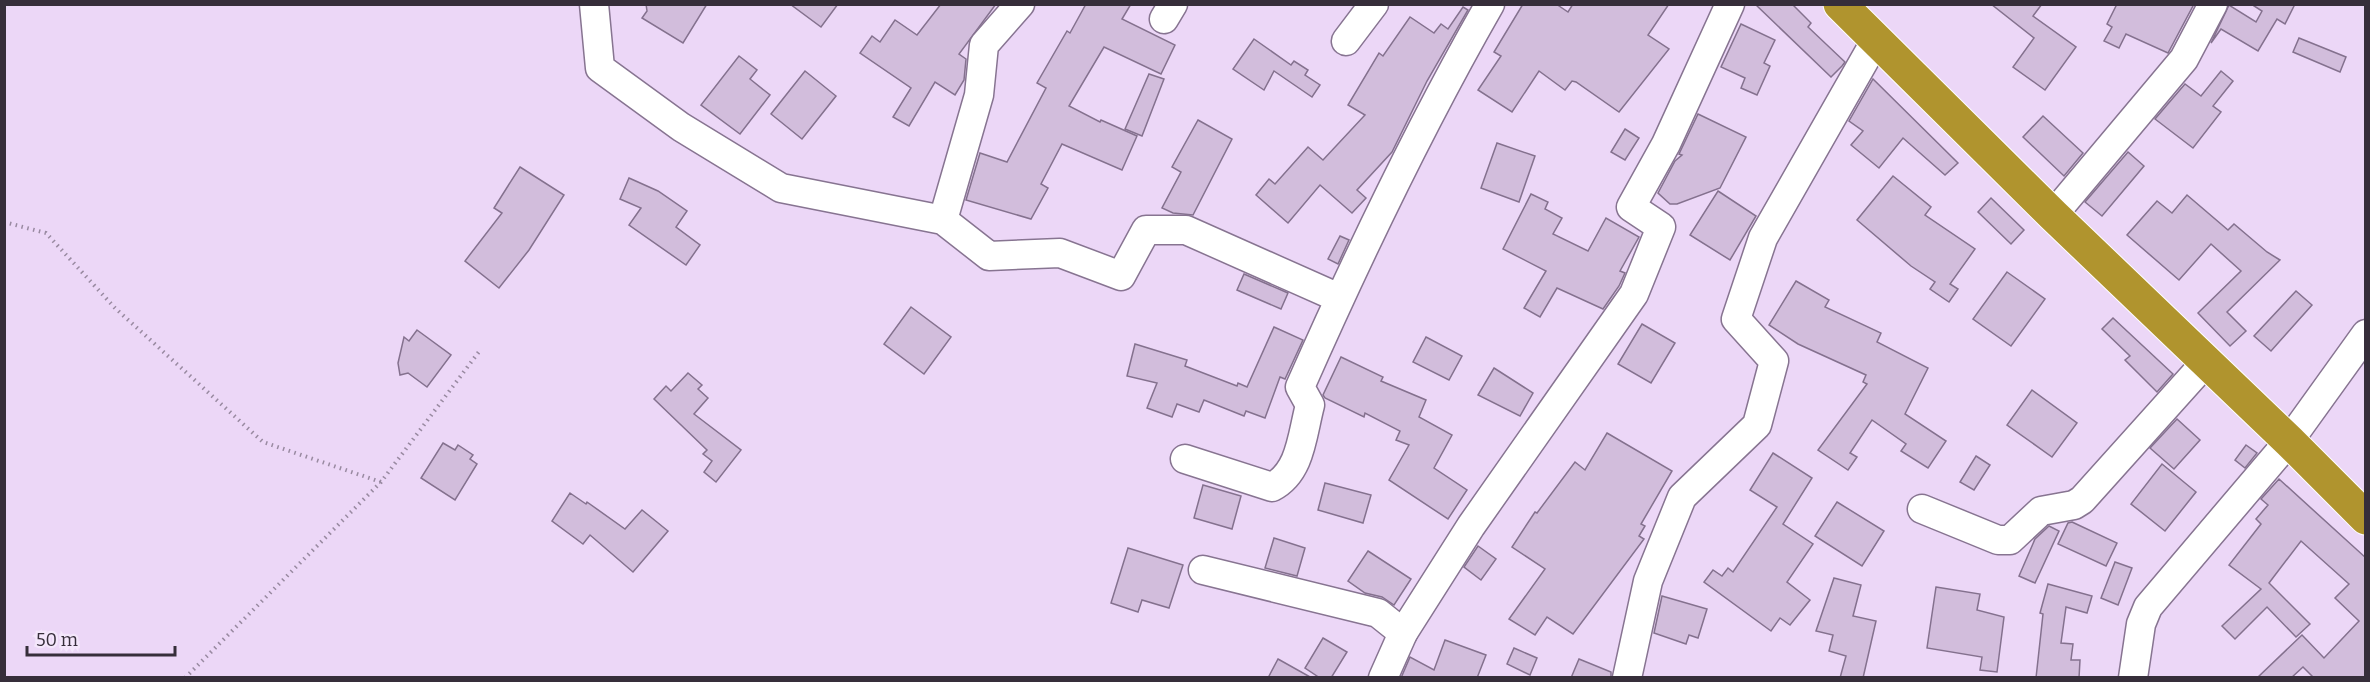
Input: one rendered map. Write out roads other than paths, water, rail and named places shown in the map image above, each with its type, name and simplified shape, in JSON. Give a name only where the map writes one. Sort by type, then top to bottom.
[{"type":"highway","points":[[1840,4],[2366,518]]},
{"type":"street","points":[[594,4],[600,68],[681,127],[781,188],[943,220],[989,256],[1060,253],[1121,276],[1146,230],[1186,230],[1340,298]]},
{"type":"street","points":[[943,220],[979,95],[984,45],[1020,4]]},
{"type":"street","points":[[1346,41],[1374,4]]},
{"type":"street","points":[[1185,459],[1272,488],[1286,480],[1294,468],[1310,405],[1300,387],[1340,298],[1464,50],[1490,4]]},
{"type":"street","points":[[1383,678],[1403,633],[1471,526],[1634,294],[1661,227],[1631,207],[1666,144],[1730,4]]},
{"type":"street","points":[[2054,215],[2184,59],[2213,4]]},
{"type":"street","points":[[1627,678],[1648,581],[1682,497],[1757,425],[1774,361],[1736,319],[1762,238],[1876,40]]},
{"type":"street","points":[[2133,678],[2141,624],[2148,608],[2289,441],[2366,334]]},
{"type":"street","points":[[1922,509],[1998,540],[2010,540],[2041,511],[2074,505],[2082,500],[2206,362]]},
{"type":"street","points":[[1203,570],[1378,613],[1403,633]]}]
